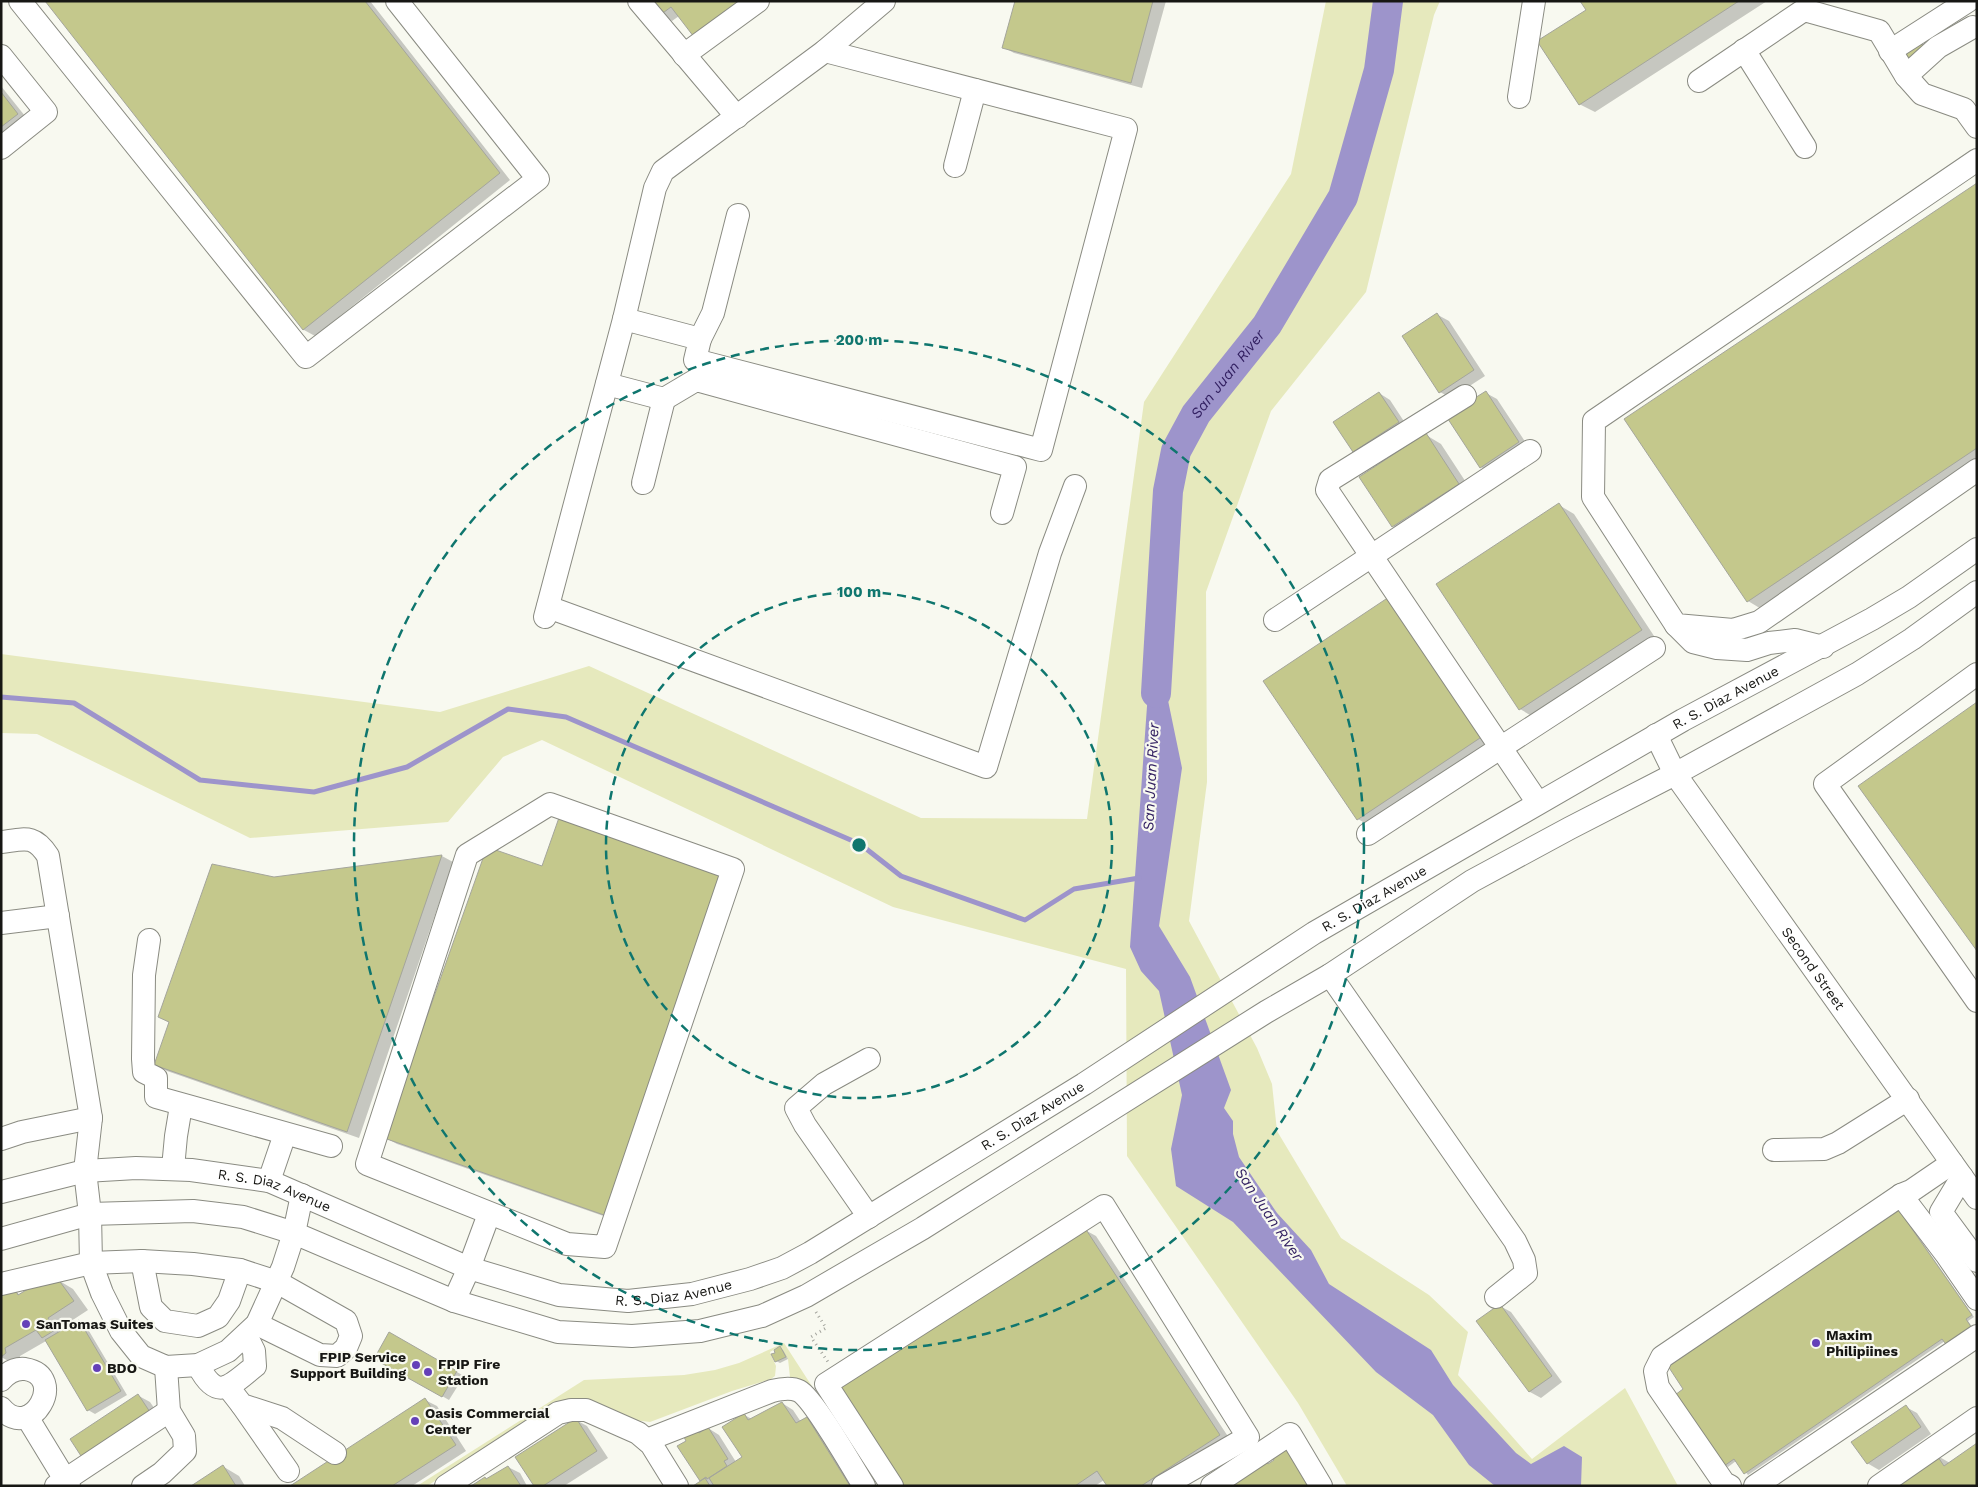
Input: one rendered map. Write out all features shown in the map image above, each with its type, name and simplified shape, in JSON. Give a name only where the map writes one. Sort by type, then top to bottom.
[{"type":"street","points":[[20,1],[306,357],[538,179],[397,1]]},
{"type":"street","points":[[639,1],[737,117]]},
{"type":"street","points":[[684,55],[758,1]]},
{"type":"street","points":[[1519,97],[1534,1]]},
{"type":"street","points":[[883,2],[825,51],[663,171],[655,188],[624,319],[546,612],[986,767],[1050,553],[1075,486]]},
{"type":"street","points":[[1890,50],[1962,3],[1975,29],[1938,48],[1906,76]]},
{"type":"street","points":[[1699,81],[1804,10],[1879,31],[1906,76],[1922,94],[1964,109],[1977,127]]},
{"type":"street","points":[[1927,27],[1938,48]]},
{"type":"street","points":[[1744,50],[1805,147]]},
{"type":"street","points":[[738,215],[713,312],[700,339],[694,360],[1041,450],[1126,129],[825,51]]},
{"type":"street","points":[[1,56],[46,112],[1,148]]},
{"type":"street","points":[[955,166],[975,90]]},
{"type":"street","points":[[1823,647],[1794,640],[1769,643],[1747,650],[1717,648],[1693,642],[1676,625],[1593,497],[1594,421],[1977,160]]},
{"type":"street","points":[[624,319],[700,339]]},
{"type":"street","points":[[606,384],[664,399],[696,380],[1016,467],[1002,513]]},
{"type":"street","points":[[1465,396],[1330,480],[1327,490],[1538,803]]},
{"type":"street","points":[[643,483],[664,399]]},
{"type":"street","points":[[1275,620],[1530,451]]},
{"type":"street","points":[[1676,625],[1733,630],[1759,622],[1977,470]]},
{"type":"street","name":"R. S. Diaz Avenue","points":[[1,1192],[86,1171],[173,1168],[269,1181],[469,1268],[559,1295],[628,1301],[692,1294],[782,1268],[869,1217],[1084,1084],[1314,933],[1656,735],[1823,647],[1909,597],[1977,549]]},
{"type":"street","points":[[1,1239],[90,1214],[193,1211],[244,1217],[294,1233],[454,1301],[558,1332],[632,1336],[700,1332],[762,1316],[806,1296],[924,1228],[1266,1012],[1330,975],[1472,881],[1675,774],[1857,674],[1912,639],[1977,592]]},
{"type":"street","points":[[1368,834],[1654,648]]},
{"type":"street","points":[[1977,674],[1825,784],[1977,1002]]},
{"type":"street","name":"Second Street","points":[[1656,735],[1675,774],[1977,1198]]},
{"type":"street","points":[[550,804],[733,869],[605,1247],[567,1244],[489,1214],[367,1164],[467,855],[550,804]]},
{"type":"street","points":[[1,842],[28,839],[41,844],[48,856],[91,1118],[86,1171],[90,1214],[91,1263],[102,1293],[121,1331],[141,1356],[166,1367],[198,1365],[228,1351],[251,1329],[277,1282],[294,1233],[302,1195]]},
{"type":"street","points":[[1,923],[58,916]]},
{"type":"street","points":[[149,940],[144,975],[144,1072],[156,1078],[156,1098],[331,1146]]},
{"type":"street","points":[[1330,975],[1515,1240],[1524,1260],[1526,1273],[1496,1298]]},
{"type":"street","points":[[869,1059],[824,1084],[796,1108],[805,1125],[869,1217]]},
{"type":"street","points":[[1774,1150],[1824,1149],[1838,1143],[1908,1099]]},
{"type":"street","points":[[173,1168],[181,1106]]},
{"type":"street","points":[[1,1139],[22,1132],[91,1118]]},
{"type":"street","points":[[269,1181],[285,1134]]},
{"type":"street","points":[[1730,1486],[1724,1483],[1658,1387],[1655,1371],[1662,1357],[1901,1195],[1957,1170]]},
{"type":"street","points":[[1957,1170],[1942,1212],[1977,1261]]},
{"type":"street","points":[[905,1195],[924,1228]]},
{"type":"street","points":[[1901,1195],[1946,1254],[1977,1299]]},
{"type":"street","points":[[892,1486],[826,1384],[1104,1206],[1248,1437],[1163,1486]]},
{"type":"street","points":[[454,1301],[469,1268],[489,1214]]},
{"type":"street","points":[[142,1261],[151,1307],[165,1321],[198,1326],[218,1317],[229,1301],[240,1270]]},
{"type":"street","points":[[1,1284],[91,1263],[142,1261],[193,1264],[240,1270],[277,1282],[346,1321],[351,1336],[346,1348],[336,1356],[320,1355],[251,1329]]},
{"type":"street","points":[[692,1294],[700,1332]]},
{"type":"street","points":[[198,1365],[206,1381],[216,1388],[228,1387],[255,1366],[251,1329]]},
{"type":"street","points":[[1754,1486],[1977,1336]]},
{"type":"street","points":[[143,1486],[162,1474],[185,1451],[184,1436],[168,1411],[166,1367]]},
{"type":"street","points":[[1,1380],[6,1374],[20,1369],[30,1370],[40,1378],[45,1387],[45,1398],[38,1410],[9,1414]]},
{"type":"street","points":[[228,1387],[288,1470]]},
{"type":"street","points":[[647,1440],[772,1391],[797,1390],[812,1403],[864,1486]]},
{"type":"street","points":[[242,1405],[282,1418],[335,1453]]},
{"type":"street","points":[[446,1486],[564,1411],[579,1409],[592,1412],[638,1433],[647,1440],[677,1486]]},
{"type":"street","points":[[9,1414],[64,1484],[168,1411]]},
{"type":"street","points":[[1879,1486],[1977,1418]]},
{"type":"street","points":[[1212,1486],[1290,1434],[1321,1486]]},
{"type":"path","points":[[806,1296],[826,1328],[811,1337],[829,1365]]},
{"type":"green space","points":[[1326,1],[1440,1],[1434,15],[1366,292],[1271,411],[1206,592],[1207,782],[1189,921],[1257,1048],[1272,1084],[1277,1131],[1341,1238],[1429,1295],[1468,1332],[1458,1375],[1532,1459],[1625,1388],[1678,1486],[1347,1486],[1298,1403],[1127,1156],[1126,969],[893,907],[542,740],[503,757],[448,822],[250,838],[37,734],[1,733],[1,654],[440,712],[589,666],[921,818],[1087,819],[1144,402],[1291,174]]},
{"type":"green space","points":[[784,1343],[837,1425],[790,1377],[788,1359],[780,1346],[770,1352],[776,1366],[775,1376],[771,1379],[732,1391],[650,1422],[548,1409],[427,1486],[417,1486],[584,1380],[684,1375],[715,1370],[739,1363]]},
{"type":"water","points":[[1158,652],[1182,768],[1159,926],[1190,977],[1231,1090],[1224,1108],[1233,1121],[1233,1134],[1239,1157],[1277,1213],[1311,1250],[1329,1284],[1431,1350],[1453,1385],[1516,1453],[1531,1464],[1564,1446],[1582,1457],[1581,1486],[1495,1486],[1469,1465],[1433,1415],[1376,1372],[1233,1222],[1176,1186],[1171,1149],[1182,1095],[1159,991],[1141,971],[1130,947],[1148,692]]},
{"type":"building","points":[[45,1],[365,1],[500,173],[303,330]]},
{"type":"building","points":[[649,1],[741,1],[694,37],[671,7],[660,15]]},
{"type":"building","points":[[1015,1],[1153,1],[1131,83],[1002,48]]},
{"type":"building","points":[[1580,1],[1739,1],[1579,105],[1537,41],[1586,10]]},
{"type":"building","points":[[1918,37],[1925,48],[1909,59],[1902,48]]},
{"type":"building","points":[[1,92],[18,114],[1,127]]},
{"type":"building","points":[[1977,183],[1977,448],[1747,602],[1624,419]]},
{"type":"building","points":[[1437,313],[1474,370],[1439,393],[1402,336]]},
{"type":"building","points":[[1486,391],[1519,442],[1480,468],[1446,416]]},
{"type":"building","points":[[1379,392],[1399,422],[1353,452],[1333,422]]},
{"type":"building","points":[[1426,433],[1459,484],[1392,527],[1359,477]]},
{"type":"building","points":[[1559,503],[1642,630],[1519,710],[1436,584]]},
{"type":"building","points":[[1389,597],[1483,736],[1357,820],[1263,681]]},
{"type":"building","points":[[1977,702],[1977,951],[1858,786]]},
{"type":"building","points":[[561,812],[726,869],[604,1215],[384,1138],[487,847],[542,866]]},
{"type":"building","points":[[442,855],[347,1132],[154,1065],[169,1022],[158,1017],[212,864],[274,877]]},
{"type":"building","name":"Maxim Philipiines","points":[[1896,1206],[1972,1315],[1966,1319],[1973,1330],[1948,1347],[1942,1339],[1744,1474],[1734,1459],[1724,1466],[1675,1395],[1683,1389],[1666,1363]]},
{"type":"building","points":[[1085,1228],[1220,1435],[1141,1486],[1107,1486],[1097,1471],[1075,1486],[902,1486],[838,1388]]},
{"type":"building","name":"SanTomas Suites","points":[[58,1279],[74,1301],[48,1318],[55,1330],[42,1338],[36,1330],[5,1348],[6,1353],[1,1357],[1,1295],[16,1291],[18,1295],[43,1280],[46,1285]]},
{"type":"building","points":[[1500,1304],[1552,1376],[1529,1392],[1476,1321]]},
{"type":"building","points":[[79,1320],[121,1391],[87,1411],[45,1340]]},
{"type":"building","name":"FPIP Service Support Building","points":[[389,1332],[457,1371],[442,1397],[374,1359]]},
{"type":"building","points":[[780,1346],[786,1357],[775,1362],[771,1354],[775,1353],[774,1350]]},
{"type":"building","points":[[138,1394],[152,1415],[83,1459],[70,1439]]},
{"type":"building","name":"Oasis Commercial Center","points":[[425,1398],[456,1445],[392,1486],[290,1486]]},
{"type":"building","points":[[782,1402],[796,1423],[807,1417],[850,1486],[714,1486],[709,1478],[742,1457],[722,1427],[744,1413],[748,1420]]},
{"type":"building","points":[[1906,1405],[1921,1427],[1867,1464],[1851,1442]]},
{"type":"building","points":[[576,1418],[597,1451],[543,1486],[534,1486],[515,1457]]},
{"type":"building","points":[[708,1427],[728,1459],[724,1461],[727,1466],[707,1479],[706,1477],[700,1481],[677,1446],[686,1441],[684,1437],[697,1430],[699,1433]]},
{"type":"building","points":[[1977,1443],[1977,1486],[1889,1486],[1936,1454],[1944,1466]]},
{"type":"building","points":[[1288,1445],[1313,1486],[1220,1486],[1264,1458],[1268,1464],[1274,1460],[1271,1455]]},
{"type":"building","points":[[223,1465],[236,1486],[191,1486]]},
{"type":"building","points":[[508,1466],[521,1486],[471,1486],[485,1477],[486,1479]]},
{"type":"building","points":[[705,1478],[710,1486],[693,1486]]},
{"type":"waterway","name":"San Juan River","points":[[1156,693],[1168,491],[1176,451],[1196,414],[1267,325],[1343,197],[1379,70],[1388,1]]},
{"type":"waterway","points":[[1,697],[74,703],[200,780],[314,792],[407,767],[508,709],[566,717],[860,844],[901,876],[1025,920],[1074,889],[1139,878]]},
{"type":"place","name":"SanTomas Suites","points":[[26,1324]]},
{"type":"place","name":"Maxim Philipiines","points":[[1816,1343]]},
{"type":"place","name":"FPIP Service Support Building","points":[[416,1365]]},
{"type":"place","name":"BDO","points":[[97,1368]]},
{"type":"place","name":"FPIP Fire Station","points":[[428,1372]]},
{"type":"place","name":"Oasis Commercial Center","points":[[415,1421]]}]
